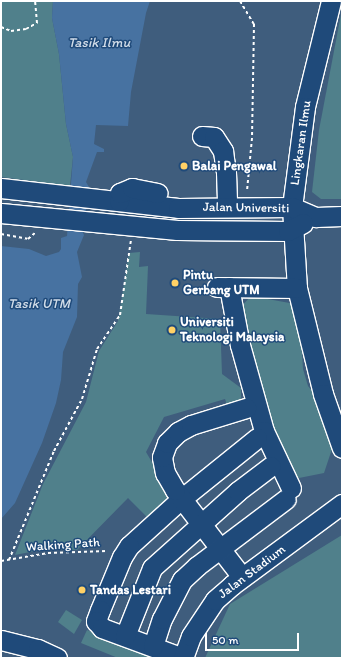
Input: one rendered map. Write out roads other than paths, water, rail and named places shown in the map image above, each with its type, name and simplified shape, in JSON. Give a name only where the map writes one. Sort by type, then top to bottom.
[{"type":"street","name":"Lingkaran Ilmu","points":[[331,1],[305,107],[292,207],[297,288],[323,394],[342,448]]},
{"type":"street","points":[[202,136],[214,137],[223,151],[226,172],[227,207]]},
{"type":"street","name":"Jalan Universiti","points":[[1,188],[178,208],[292,207],[316,217]]},
{"type":"street","points":[[119,201],[120,193],[132,188],[158,193]]},
{"type":"street","name":"Jalan Universiti","points":[[1,213],[177,230],[288,231],[316,217]]},
{"type":"street","points":[[316,217],[342,216]]},
{"type":"street","points":[[153,646],[162,619],[182,580],[288,493],[264,431],[223,287],[297,288]]},
{"type":"street","points":[[242,577],[181,499],[165,473],[162,457],[167,443],[178,432],[191,425],[246,408]]},
{"type":"street","points":[[183,658],[102,628],[96,621],[122,556],[126,550],[181,499],[257,438]]},
{"type":"street","points":[[125,636],[152,568],[200,523],[271,466]]},
{"type":"street","name":"Jalan Stadium","points":[[183,658],[191,636],[215,600],[242,577],[342,504]]},
{"type":"street","points":[[1,640],[38,649],[57,658]]},
{"type":"water","points":[[53,1],[150,1],[146,13],[131,92],[128,126],[96,125],[94,144],[104,149],[104,152],[97,152],[86,182],[89,187],[83,233],[84,235],[77,252],[82,277],[78,284],[77,317],[63,352],[61,380],[56,403],[42,443],[15,503],[1,519],[1,246],[29,249],[46,256],[59,252],[61,249],[61,238],[67,236],[73,157],[66,124],[59,54],[52,18]]},
{"type":"place","name":"Balai Pengawal","points":[[184,166]]},
{"type":"place","name":"Pintu Gerbang UTM","points":[[175,283]]},
{"type":"place","name":"Universiti Teknologi Malaysia","points":[[172,330]]},
{"type":"place","name":"Tandas Lestari","points":[[82,590]]},
{"type":"water label","name":"Tasik Ilmu","points":[[99,43]]},
{"type":"water label","name":"Tasik UTM","points":[[39,304]]}]
